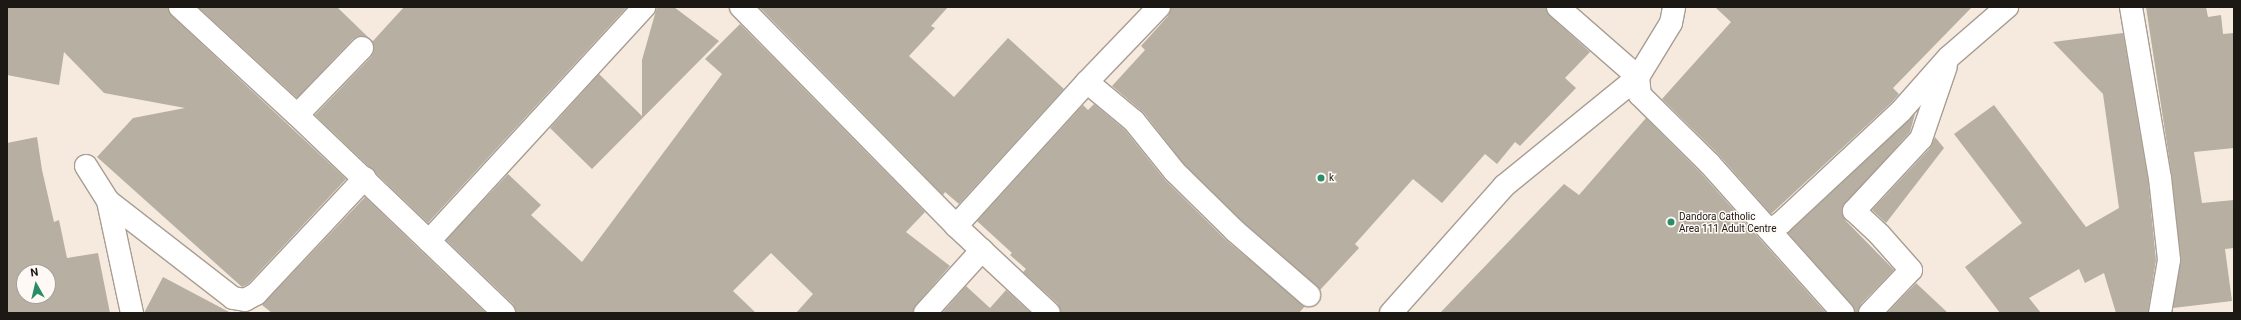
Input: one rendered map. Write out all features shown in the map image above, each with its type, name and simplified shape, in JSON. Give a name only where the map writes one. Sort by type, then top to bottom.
[{"type":"street","points":[[180,7],[365,178],[504,313]]},
{"type":"street","points":[[429,241],[644,7]]},
{"type":"street","points":[[741,7],[956,226],[1049,313]]},
{"type":"street","points":[[956,226],[1087,82],[1159,7]]},
{"type":"street","points":[[1558,7],[1638,77],[1640,95],[1709,162],[1843,313]]},
{"type":"street","points":[[1391,313],[1504,186],[1638,77],[1671,23],[1674,7]]},
{"type":"street","points":[[1769,230],[1781,223],[1901,111],[1949,57],[2007,7]]},
{"type":"street","points":[[2131,7],[2160,178],[2169,260],[2160,313]]},
{"type":"street","points":[[298,115],[362,48]]},
{"type":"street","points":[[1870,313],[1911,270],[1880,234],[1854,211],[1921,140],[1949,57]]},
{"type":"street","points":[[1087,82],[1134,121],[1174,171],[1235,231],[1310,296]]},
{"type":"street","points":[[86,166],[108,202],[132,313]]},
{"type":"street","points":[[108,202],[233,298],[244,300],[256,294],[365,178]]},
{"type":"street","points":[[925,313],[982,250]]},
{"type":"building","points":[[7,7],[168,7],[172,16],[346,179],[248,284],[242,287],[97,157],[133,118],[185,108],[104,93],[64,52],[59,85],[7,75]]},
{"type":"building","points":[[198,7],[337,7],[370,39],[359,36],[353,39],[297,98]]},
{"type":"building","points":[[404,7],[627,7],[428,223],[315,115],[371,57],[374,51],[371,40],[373,41]]},
{"type":"building","points":[[657,7],[674,7],[719,41],[592,169],[550,128],[599,74],[642,116],[642,60]]},
{"type":"building","points":[[759,7],[948,7],[931,26],[935,28],[909,56],[954,97],[1008,38],[1064,89],[959,204],[945,192],[943,195]]},
{"type":"building","points":[[1171,7],[1546,7],[1550,16],[1590,52],[1565,78],[1576,88],[1520,146],[1515,142],[1497,164],[1485,154],[1442,203],[1413,179],[1355,244],[1359,248],[1320,290],[1243,222],[1183,163],[1144,113],[1112,86],[1145,50],[1141,46],[1168,16]]},
{"type":"building","points":[[1715,7],[1972,7],[1893,88],[1899,94],[1892,102],[1771,214],[1718,154],[1662,99],[1731,22]]},
{"type":"building","points":[[2146,7],[2206,7],[2208,17],[2221,15],[2223,34],[2234,33],[2234,148],[2194,152],[2202,203],[2234,200],[2234,248],[2225,249],[2232,301],[2173,308],[2181,259],[2172,177]]},
{"type":"building","points":[[740,24],[925,212],[906,232],[950,266],[916,305],[913,313],[796,313],[813,294],[771,253],[733,291],[756,313],[516,313],[513,304],[446,240],[508,174],[541,205],[531,215],[582,262],[722,74],[705,59]]},
{"type":"building","points":[[2123,33],[2148,180],[2156,260],[2148,312],[2116,313],[2104,273],[2085,283],[2079,269],[2029,298],[2041,313],[2000,313],[1965,267],[2022,223],[1954,134],[1994,105],[2086,227],[2119,208],[2103,94],[2053,42]]},
{"type":"building","points":[[1094,104],[1125,130],[1165,180],[1226,240],[1305,306],[1299,313],[1061,313],[1058,304],[1023,272],[1026,269],[1010,255],[1012,253],[977,221],[1083,105],[1088,110]]},
{"type":"building","points":[[1915,114],[1910,132],[1842,208],[1845,220],[1894,270],[1861,304],[1858,313],[1855,313],[1852,305],[1788,233]]},
{"type":"building","points":[[1646,118],[1700,172],[1826,313],[1440,313],[1564,184],[1579,195]]},
{"type":"building","points":[[37,137],[42,170],[54,222],[59,220],[67,258],[98,253],[110,313],[7,313],[7,143]]},
{"type":"building","points":[[1935,137],[1944,148],[1886,223],[1872,210],[1930,148]]},
{"type":"building","points":[[365,197],[486,313],[272,313],[262,305]]},
{"type":"building","points":[[163,277],[231,313],[144,313]]},
{"type":"building","points":[[1916,283],[1948,313],[1887,313]]},
{"type":"building","points":[[966,286],[990,308],[1006,290],[1031,313],[942,313]]},
{"type":"place","name":"k","points":[[1321,178]]},
{"type":"place","name":"Dandora Catholic Area 111 Adult Centre","points":[[1671,222]]}]
